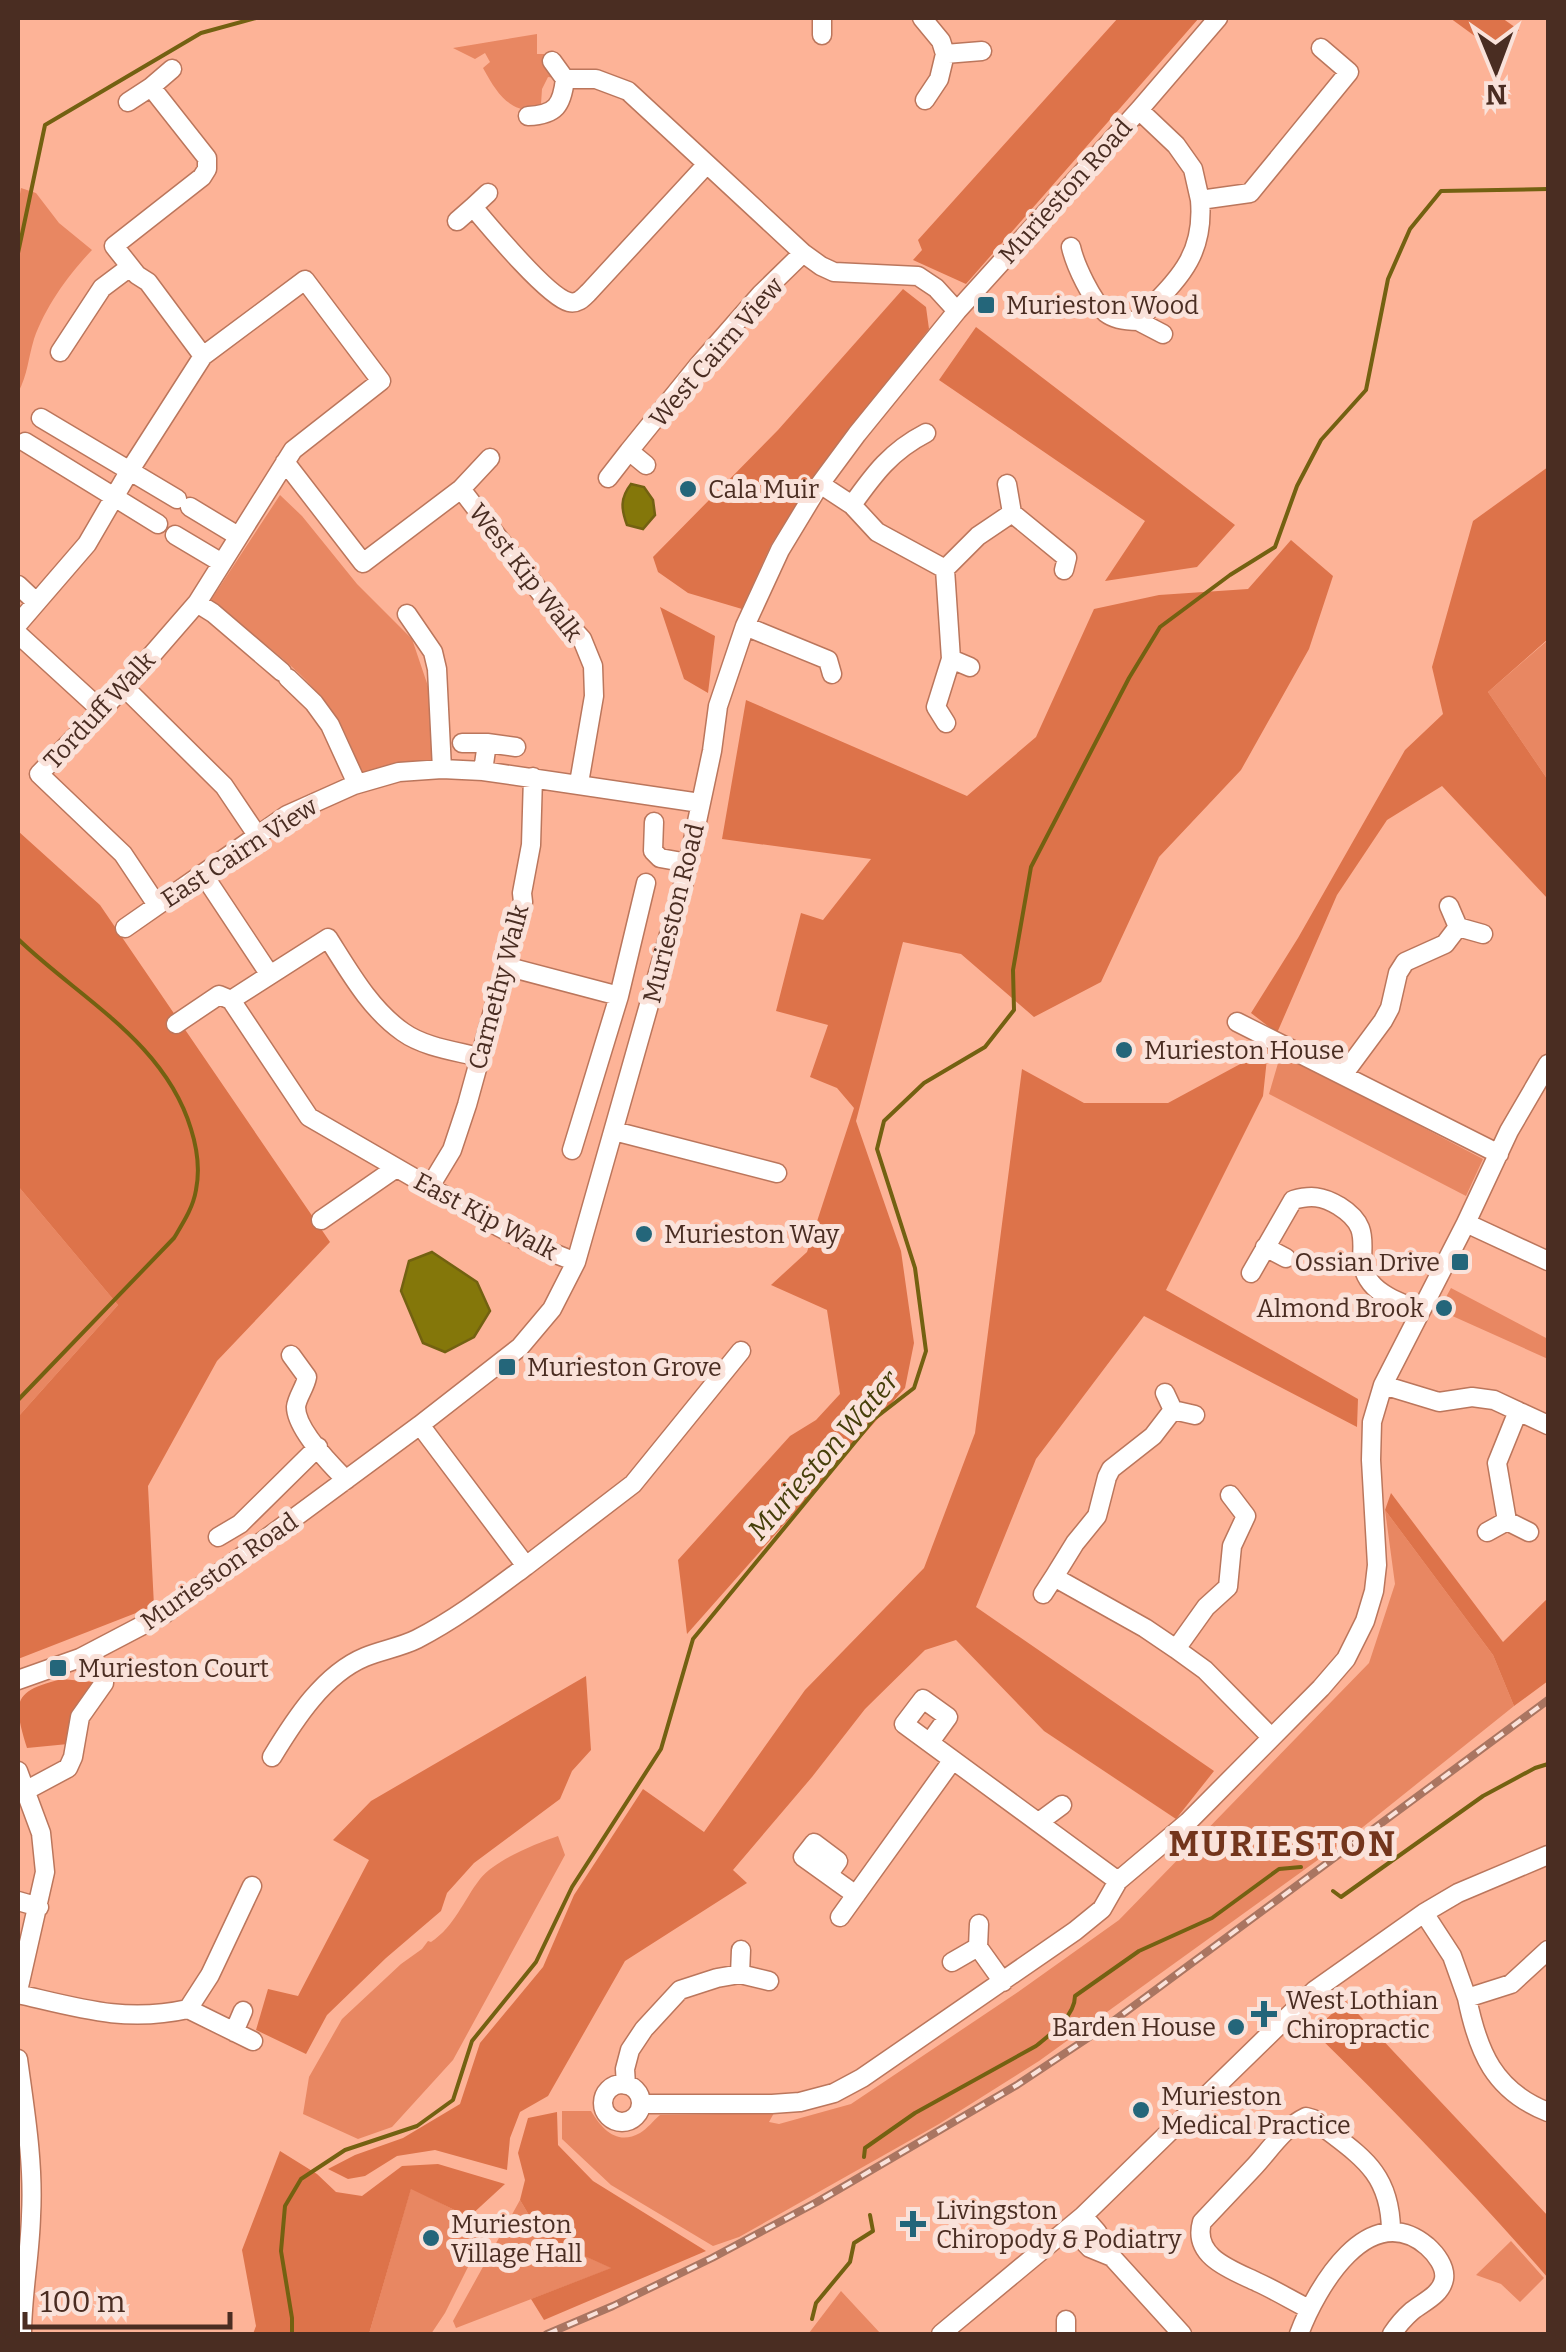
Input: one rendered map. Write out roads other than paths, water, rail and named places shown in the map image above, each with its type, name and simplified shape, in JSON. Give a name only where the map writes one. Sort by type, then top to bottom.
[{"type":"street","points":[[922,18],[941,41],[945,54],[939,80],[925,100]]},
{"type":"street","name":"Murieston Road","points":[[18,1680],[80,1658],[164,1614],[420,1425],[520,1346],[552,1309],[576,1262],[688,863],[718,706],[745,626],[780,550],[820,484],[957,311],[1218,18]]},
{"type":"street","points":[[1200,200],[1250,194],[1356,78],[1322,48]]},
{"type":"street","points":[[945,54],[982,51]]},
{"type":"street","points":[[528,116],[544,116],[561,99],[566,78],[552,62]]},
{"type":"street","points":[[128,102],[172,69]]},
{"type":"street","name":"West Cairn View","points":[[566,78],[596,78],[628,91],[821,266],[834,272],[918,276],[936,288],[957,311]]},
{"type":"street","points":[[18,624],[87,544],[203,356],[148,282],[136,275],[114,246],[207,169],[208,158],[151,86]]},
{"type":"street","points":[[1138,321],[1180,276],[1198,246],[1202,222],[1193,169],[1176,145],[1139,110]]},
{"type":"street","points":[[473,207],[546,285],[561,298],[578,302],[706,164]]},
{"type":"street","points":[[457,221],[488,194]]},
{"type":"street","name":"West Cairn View","points":[[608,478],[710,352],[804,254]]},
{"type":"street","points":[[1069,258],[1108,314],[1138,321],[1163,334]]},
{"type":"street","points":[[60,352],[102,288],[130,267]]},
{"type":"street","name":"Torduff Walk","points":[[157,904],[123,854],[39,774],[124,687],[197,603],[293,450],[381,382],[305,280],[203,356]]},
{"type":"street","points":[[41,418],[238,536]]},
{"type":"street","points":[[852,505],[904,435],[926,433]]},
{"type":"street","points":[[25,442],[158,524]]},
{"type":"street","name":"West Cairn View","points":[[629,451],[646,465]]},
{"type":"street","points":[[461,489],[490,458]]},
{"type":"street","name":"West Kip Walk","points":[[285,462],[362,563],[461,489],[543,596],[582,639],[592,666],[594,696],[579,783]]},
{"type":"street","points":[[820,484],[852,505],[877,532],[945,569]]},
{"type":"street","points":[[1006,484],[1012,513],[1067,560]]},
{"type":"street","points":[[936,713],[951,659],[945,569],[978,536],[1012,513]]},
{"type":"street","points":[[175,535],[222,563]]},
{"type":"street","points":[[18,585],[36,602]]},
{"type":"street","points":[[197,603],[213,612],[314,704],[330,725],[357,784]]},
{"type":"street","points":[[406,614],[432,652],[437,670],[442,770]]},
{"type":"street","points":[[745,626],[834,662]]},
{"type":"street","points":[[18,634],[101,710]]},
{"type":"street","points":[[951,659],[970,667]]},
{"type":"street","points":[[124,687],[224,786],[258,835]]},
{"type":"street","points":[[483,771],[487,743]]},
{"type":"street","points":[[462,744],[516,746]]},
{"type":"street","name":"East Cairn View","points":[[125,928],[287,815],[357,784],[399,772],[483,771],[700,803]]},
{"type":"street","name":"Carnethy Walk","points":[[430,1188],[452,1150],[523,902],[531,845],[533,777]]},
{"type":"street","points":[[654,822],[652,851],[660,858],[688,863]]},
{"type":"street","points":[[204,874],[270,975]]},
{"type":"street","points":[[572,1150],[619,996],[646,883]]},
{"type":"street","points":[[1449,906],[1458,928]]},
{"type":"street","points":[[1458,928],[1483,934]]},
{"type":"street","points":[[1342,1074],[1383,1021],[1405,962],[1445,944],[1458,928]]},
{"type":"street","points":[[176,1024],[219,995],[232,1000],[328,938],[377,1009],[405,1034],[439,1048],[480,1057]]},
{"type":"street","points":[[505,966],[619,996]]},
{"type":"street","name":"East Kip Walk","points":[[232,1000],[309,1117],[538,1248],[576,1262]]},
{"type":"street","points":[[1237,1022],[1499,1154]]},
{"type":"street","points":[[641,2104],[800,2102],[834,2093],[862,2078],[1102,1910],[1118,1880],[1188,1822],[1320,1688],[1346,1658],[1365,1621],[1374,1591],[1377,1564],[1372,1422],[1383,1385],[1509,1131],[1548,1064]]},
{"type":"street","points":[[614,1131],[768,1165]]},
{"type":"street","name":"East Kip Walk","points":[[321,1220],[396,1168]]},
{"type":"street","points":[[1251,1274],[1293,1200],[1310,1195],[1327,1199],[1353,1215],[1361,1229],[1368,1281],[1420,1311]]},
{"type":"street","points":[[1466,1224],[1548,1261]]},
{"type":"street","points":[[1265,1246],[1286,1258]]},
{"type":"street","points":[[291,1355],[306,1377],[296,1409],[308,1434],[346,1480]]},
{"type":"street","points":[[272,1757],[277,1734],[343,1668],[366,1656],[414,1641],[467,1610],[633,1484],[730,1356]]},
{"type":"street","points":[[1383,1385],[1438,1402],[1472,1397],[1494,1400],[1548,1424]]},
{"type":"street","points":[[1043,1594],[1097,1516],[1111,1469],[1153,1436],[1169,1401],[1195,1415]]},
{"type":"street","points":[[1507,1521],[1497,1463],[1518,1411]]},
{"type":"street","points":[[420,1425],[526,1566]]},
{"type":"street","points":[[218,1538],[240,1524],[318,1448]]},
{"type":"street","points":[[1176,1649],[1206,1608],[1228,1587],[1232,1546],[1255,1517],[1230,1495]]},
{"type":"street","points":[[1507,1521],[1529,1532]]},
{"type":"street","points":[[1488,1532],[1507,1521]]},
{"type":"street","points":[[1054,1577],[1131,1619],[1205,1670],[1271,1737]]},
{"type":"street","points":[[26,1791],[68,1768],[80,1716],[104,1683]]},
{"type":"street","points":[[930,1742],[1118,1880]]},
{"type":"street","points":[[840,1917],[952,1761]]},
{"type":"street","points":[[18,1771],[45,1854],[45,1872],[18,1992],[89,2010],[139,2016],[188,2008],[210,1975],[252,1886]]},
{"type":"street","points":[[1040,1822],[1062,1805]]},
{"type":"street","points":[[941,2334],[1077,2222],[1316,1990],[1424,1912],[1458,1893],[1548,1855]]},
{"type":"street","points":[[828,1875],[856,1895]]},
{"type":"street","points":[[18,1901],[38,1907]]},
{"type":"street","points":[[1424,1912],[1452,1956],[1482,2054],[1496,2077],[1517,2096],[1548,2112]]},
{"type":"street","points":[[979,1924],[978,1947],[1004,1982]]},
{"type":"street","points":[[952,1962],[978,1947]]},
{"type":"street","points":[[740,1974],[741,1950]]},
{"type":"street","points":[[1467,1998],[1511,1984],[1548,1950]]},
{"type":"street","points":[[626,2085],[630,2050],[680,1990],[740,1974],[769,1981]]},
{"type":"street","points":[[188,2008],[253,2042]]},
{"type":"street","points":[[234,2032],[244,2012]]},
{"type":"street","points":[[18,2058],[31,2178],[22,2334]]},
{"type":"street","points":[[626,2085],[637,2091],[641,2104],[636,2116],[626,2122],[607,2116],[603,2106],[608,2090],[626,2085]]},
{"type":"street","points":[[1309,2309],[1232,2271],[1215,2260],[1201,2242],[1202,2222],[1276,2140],[1306,2117],[1368,2162],[1388,2201],[1390,2230]]},
{"type":"street","points":[[1077,2222],[1097,2232],[1112,2257],[1182,2334]]},
{"type":"street","points":[[1299,2334],[1320,2288],[1344,2258],[1369,2238],[1390,2230],[1426,2245],[1444,2268],[1439,2289],[1392,2334]]},
{"type":"waterway","points":[[18,253],[45,125],[201,33],[256,18]]},
{"type":"waterway","name":"Murieston Water","points":[[292,2334],[281,2251],[285,2206],[301,2179],[345,2150],[417,2126],[453,2100],[472,2041],[536,1962],[572,1887],[661,1749],[693,1639],[874,1419],[914,1388],[926,1351],[915,1268],[877,1149],[884,1121],[924,1083],[985,1047],[1014,1010],[1013,970],[1031,867],[1129,678],[1160,627],[1275,547],[1297,486],[1321,440],[1366,390],[1388,279],[1410,229],[1441,191],[1548,189]]},
{"type":"waterway","points":[[18,939],[118,1024],[162,1071],[179,1098],[191,1129],[198,1167],[193,1203],[174,1238],[18,1400]]},
{"type":"waterway","points":[[1333,1891],[1341,1897],[1483,1796],[1548,1764]]},
{"type":"waterway","points":[[864,2157],[865,2148],[915,2113],[1036,2046],[1067,2017],[1075,1996],[1139,1951],[1212,1918],[1279,1869],[1301,1867]]},
{"type":"waterway","points":[[812,2319],[816,2303],[850,2262],[854,2243],[873,2231],[870,2215]]},
{"type":"railway","points":[[547,2334],[712,2258],[817,2202],[1017,2085],[1112,2022],[1548,1700]]},
{"type":"place","name":"Murieston Wood","points":[[986,305]]},
{"type":"place","name":"Cala Muir","points":[[688,489]]},
{"type":"place","name":"Murieston House","points":[[1124,1050]]},
{"type":"place","name":"Murieston Way","points":[[644,1234]]},
{"type":"place","name":"Ossian Drive","points":[[1460,1262]]},
{"type":"place","name":"Almond Brook","points":[[1444,1308]]},
{"type":"place","name":"Murieston Grove","points":[[507,1367]]},
{"type":"place","name":"Murieston Court","points":[[58,1668]]},
{"type":"place","name":"West Lothian Chiropractic","points":[[1264,2014]]},
{"type":"place","name":"Barden House","points":[[1236,2027]]},
{"type":"place","name":"Murieston Medical Practice","points":[[1141,2110]]},
{"type":"place","name":"Livingston Chiropody & Podiatry","points":[[913,2224]]},
{"type":"place","name":"Murieston Village Hall","points":[[431,2238]]},
{"type":"district","name":"MURIESTON","points":[[1283,1844]]}]
